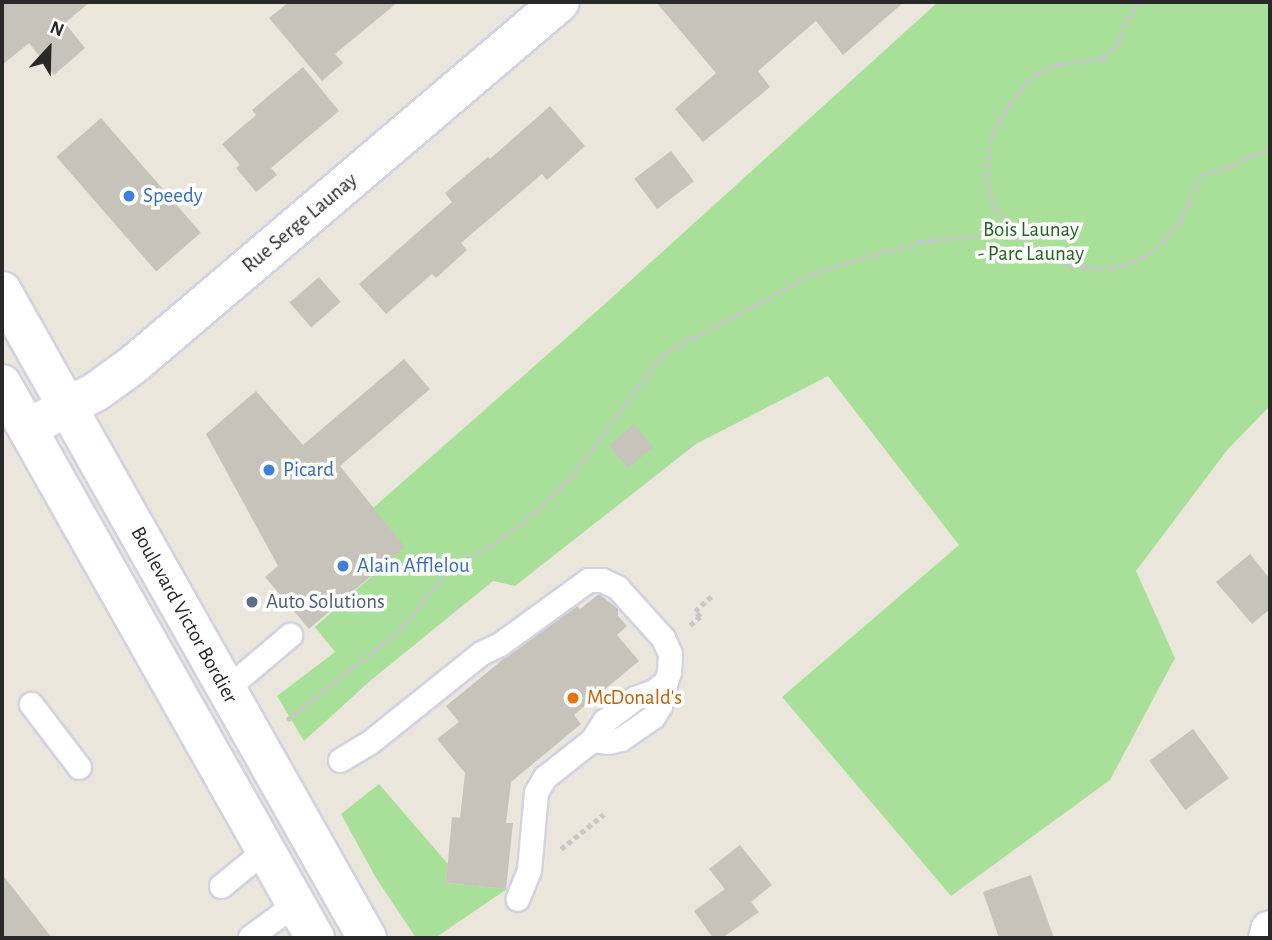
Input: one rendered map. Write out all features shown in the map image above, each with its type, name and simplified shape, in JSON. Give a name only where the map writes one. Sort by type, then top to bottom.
[{"type":"main road","name":"Rue Serge Launay","points":[[28,428],[67,408],[133,365],[560,2]]},
{"type":"main road","name":"Boulevard Victor Bordier","points":[[2,290],[255,744],[367,938]]},
{"type":"main road","points":[[2,384],[316,938]]},
{"type":"main road","points":[[1268,938],[1270,930]]},
{"type":"lane","points":[[340,760],[370,742],[481,653],[500,644],[588,580],[602,580],[617,587],[667,645],[670,663],[666,681],[654,691],[635,698],[604,721],[592,740],[545,777],[536,792],[529,870],[517,899]]},
{"type":"lane","points":[[226,689],[290,635]]},
{"type":"lane","points":[[31,704],[79,767]]},
{"type":"lane","points":[[221,886],[265,850]]},
{"type":"lane","points":[[250,937],[295,904]]},
{"type":"path","points":[[1141,2],[1130,15],[1118,43],[1103,59],[1054,65],[1029,80],[1004,114],[991,138],[986,173],[995,207],[1015,231],[1043,256],[1073,267],[1109,269],[1141,259],[1161,243],[1179,222],[1202,174],[1226,168],[1270,148]]},
{"type":"path","points":[[255,744],[400,630],[453,564],[491,547],[536,513],[571,477],[662,355],[818,271],[919,242],[1015,231]]},
{"type":"path","points":[[667,645],[700,617],[695,611],[713,595]]},
{"type":"path","points":[[558,852],[604,814]]},
{"type":"green space","name":"Bois Launay - Parc Launay","points":[[938,2],[1270,2],[1270,406],[1228,449],[1136,571],[1175,658],[1110,780],[951,896],[782,697],[959,545],[828,376],[696,444],[515,586],[493,581],[370,681],[304,741],[277,696],[335,652],[315,627],[404,547],[373,508],[607,302]]},
{"type":"green space","points":[[379,784],[448,864],[446,883],[507,889],[435,938],[416,938],[376,878],[341,814]]},
{"type":"building","points":[[2,2],[90,2],[65,23],[85,48],[54,75],[29,43],[2,65]]},
{"type":"building","points":[[289,2],[398,2],[335,54],[343,63],[322,81],[269,18]]},
{"type":"building","points":[[656,2],[904,2],[843,55],[816,21],[758,71],[770,87],[703,142],[675,109],[716,73]]},
{"type":"building","points":[[303,67],[339,111],[271,168],[277,175],[256,192],[236,168],[240,165],[222,144],[256,115],[252,110]]},
{"type":"building","points":[[550,106],[585,146],[547,180],[542,174],[461,243],[467,250],[436,278],[432,274],[386,314],[359,284],[452,202],[445,193],[488,157],[490,159]]},
{"type":"building","name":"Speedy","points":[[101,118],[201,233],[156,271],[56,157]]},
{"type":"building","points":[[671,151],[694,181],[657,209],[634,179]]},
{"type":"building","points":[[319,277],[341,302],[311,327],[290,303]]},
{"type":"building","points":[[404,359],[430,389],[340,466],[405,547],[309,629],[265,577],[278,566],[206,434],[256,391],[303,445]]},
{"type":"building","points":[[634,424],[653,447],[628,468],[609,445]]},
{"type":"building","points":[[1250,554],[1270,579],[1270,609],[1252,624],[1216,582]]},
{"type":"building","points":[[599,594],[618,609],[618,616],[627,626],[617,635],[639,661],[574,715],[581,724],[511,782],[506,823],[513,823],[506,889],[446,883],[452,817],[460,818],[465,773],[437,739],[459,722],[446,706],[506,657],[577,606],[580,609]]},
{"type":"building","points":[[1193,729],[1229,778],[1185,810],[1149,761]]},
{"type":"building","points":[[740,845],[772,885],[751,902],[759,912],[722,938],[713,938],[694,911],[725,889],[709,869]]},
{"type":"building","points":[[2,874],[52,938],[2,938]]},
{"type":"building","points":[[1031,875],[1054,938],[999,938],[983,892]]},
{"type":"place","name":"Speedy","points":[[129,196]]},
{"type":"place","name":"Picard","points":[[269,470]]},
{"type":"place","name":"Alain Afflelou","points":[[343,566]]},
{"type":"place","name":"Auto Solutions","points":[[252,602]]},
{"type":"place","name":"McDonald's","points":[[573,698]]}]
